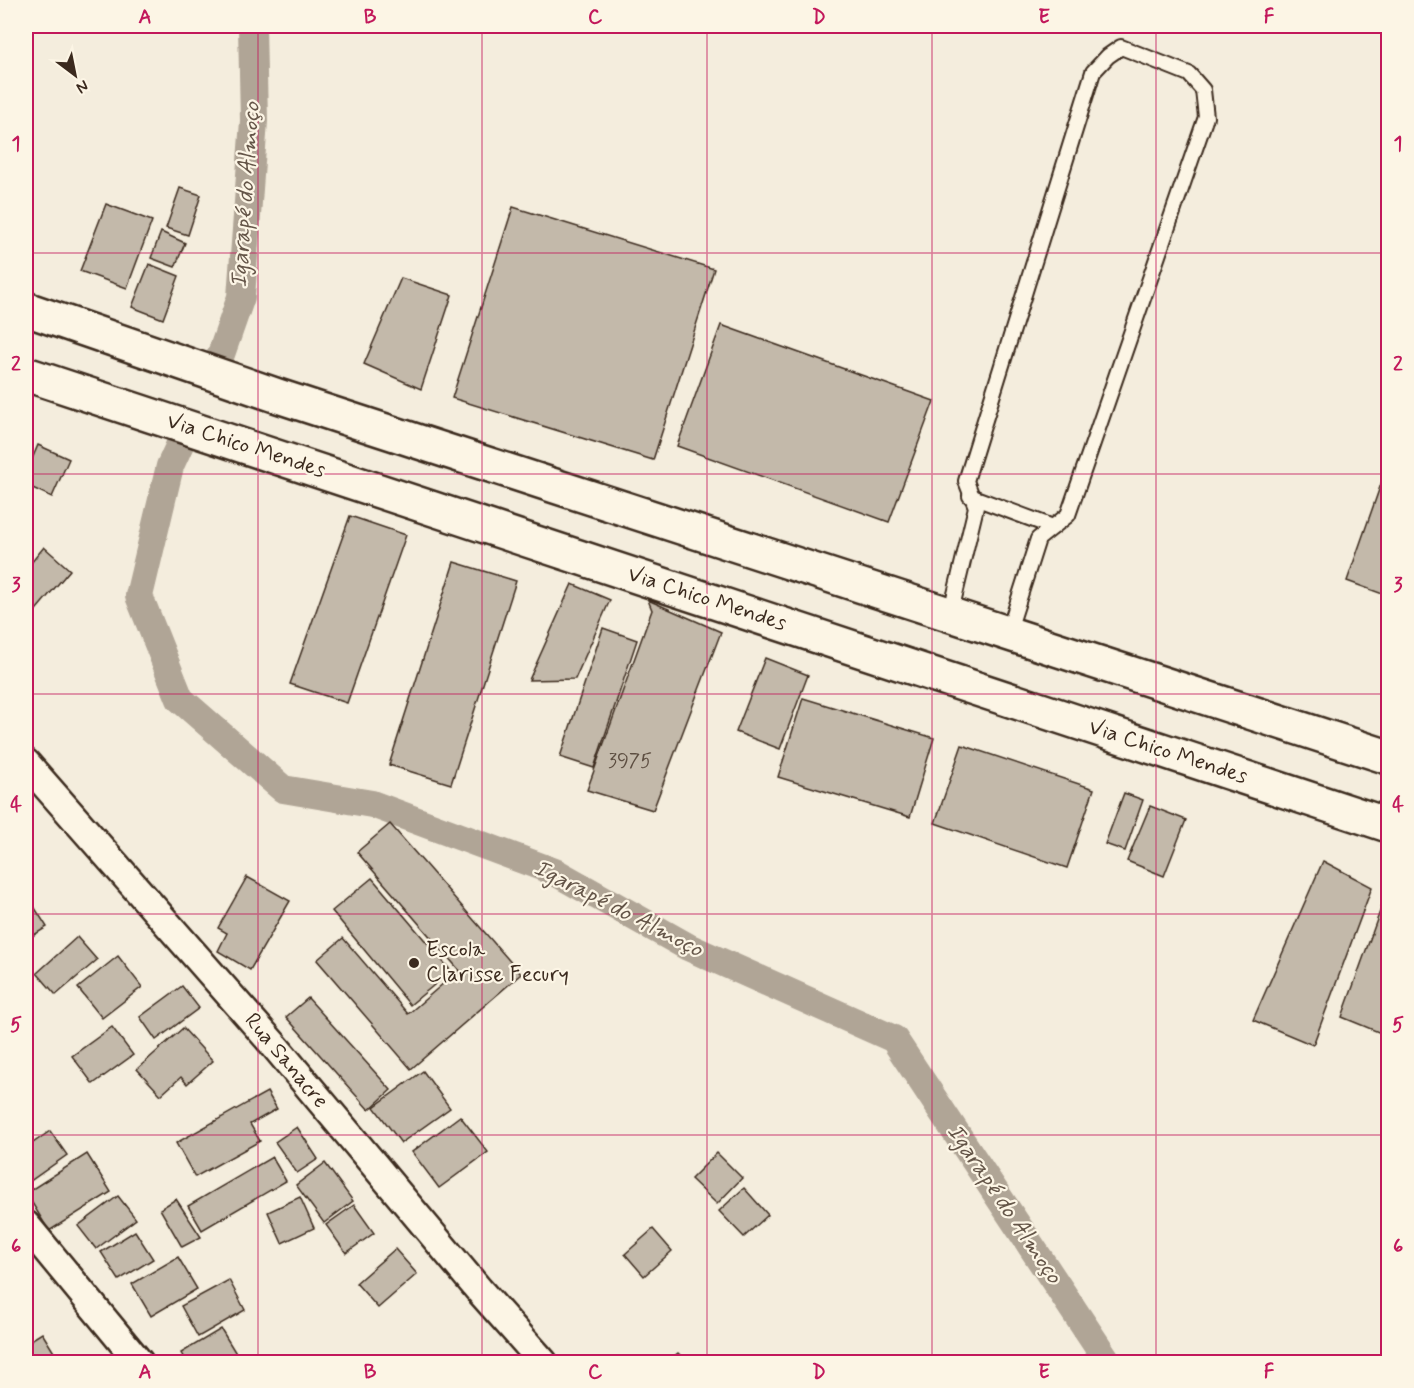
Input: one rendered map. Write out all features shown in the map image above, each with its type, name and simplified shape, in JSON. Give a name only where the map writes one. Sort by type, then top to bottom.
[{"type":"main road","points":[[26,309],[278,396],[1389,757]]},
{"type":"main road","name":"Via Chico Mendes","points":[[26,374],[1389,825]]},
{"type":"street","name":"Rua Sanacre","points":[[26,763],[273,1044],[479,1290],[543,1362]]},
{"type":"street","points":[[26,1225],[139,1362]]},
{"type":"lane","points":[[950,615],[976,507],[966,481],[1093,72],[1108,56],[1121,47],[1190,74],[1203,90],[1206,117],[1068,515],[1038,539],[1008,633]]},
{"type":"lane","points":[[970,496],[1053,527]]},
{"type":"building","points":[[180,188],[201,195],[188,235],[166,228]]},
{"type":"building","points":[[106,204],[152,221],[127,288],[80,271]]},
{"type":"building","points":[[513,207],[714,269],[653,460],[452,398]]},
{"type":"building","points":[[161,232],[185,243],[175,267],[151,258]]},
{"type":"building","points":[[149,264],[179,276],[163,319],[132,307]]},
{"type":"building","points":[[401,278],[452,295],[421,389],[364,364]]},
{"type":"building","points":[[721,325],[934,401],[889,522],[677,446]]},
{"type":"building","points":[[38,445],[69,459],[52,497],[26,485],[26,473]]},
{"type":"building","points":[[1388,464],[1388,596],[1347,581]]},
{"type":"building","points":[[350,516],[406,535],[347,703],[290,684]]},
{"type":"building","points":[[44,547],[70,570],[31,616],[26,612],[26,569]]},
{"type":"building","points":[[454,562],[516,581],[451,784],[389,765]]},
{"type":"building","points":[[572,584],[610,600],[575,679],[529,680]]},
{"type":"building","points":[[648,600],[721,632],[653,810],[587,790],[652,610]]},
{"type":"building","points":[[603,628],[637,640],[594,768],[560,757]]},
{"type":"building","points":[[765,658],[808,675],[780,749],[736,732]]},
{"type":"building","points":[[803,698],[934,738],[910,817],[778,777]]},
{"type":"building","points":[[962,745],[1094,789],[1067,868],[935,823]]},
{"type":"building","points":[[1124,793],[1143,800],[1125,851],[1105,844]]},
{"type":"building","points":[[1150,806],[1186,820],[1164,876],[1127,861]]},
{"type":"building","points":[[390,824],[521,974],[411,1069],[317,960],[343,938],[408,1014],[459,970],[357,852]]},
{"type":"building","points":[[1323,861],[1372,887],[1313,1045],[1253,1020]]},
{"type":"building","points":[[247,877],[290,901],[250,970],[218,951],[227,933],[218,928]]},
{"type":"building","points":[[372,878],[451,971],[410,1005],[332,911]]},
{"type":"building","points":[[1388,889],[1388,1036],[1342,1017]]},
{"type":"building","points":[[26,894],[47,927],[26,940]]},
{"type":"building","points":[[77,937],[97,960],[56,995],[37,973]]},
{"type":"building","points":[[118,956],[142,987],[102,1018],[78,988]]},
{"type":"building","points":[[182,986],[199,1008],[156,1040],[140,1017]]},
{"type":"building","points":[[308,998],[391,1090],[369,1110],[286,1017]]},
{"type":"building","points":[[112,1027],[133,1055],[93,1084],[72,1056]]},
{"type":"building","points":[[183,1028],[213,1061],[187,1084],[181,1077],[161,1095],[137,1069]]},
{"type":"building","points":[[423,1071],[450,1108],[401,1143],[374,1107]]},
{"type":"building","points":[[267,1092],[277,1109],[250,1124],[260,1141],[195,1177],[176,1143]]},
{"type":"building","points":[[460,1116],[488,1152],[439,1188],[412,1152]]},
{"type":"building","points":[[297,1127],[318,1159],[297,1173],[275,1142]]},
{"type":"building","points":[[50,1131],[67,1155],[26,1184],[26,1148]]},
{"type":"building","points":[[717,1153],[742,1178],[717,1204],[691,1179]]},
{"type":"building","points":[[87,1154],[111,1192],[49,1231],[26,1193]]},
{"type":"building","points":[[272,1157],[286,1181],[202,1230],[188,1206]]},
{"type":"building","points":[[325,1163],[353,1201],[324,1223],[296,1185]]},
{"type":"building","points":[[744,1188],[768,1215],[744,1237],[719,1211]]},
{"type":"building","points":[[118,1196],[136,1219],[96,1249],[78,1226]]},
{"type":"building","points":[[300,1197],[314,1228],[282,1243],[268,1212]]},
{"type":"building","points":[[176,1199],[201,1237],[182,1247],[160,1209]]},
{"type":"building","points":[[354,1205],[374,1233],[346,1253],[326,1225]]},
{"type":"building","points":[[653,1229],[672,1251],[644,1276],[625,1254]]},
{"type":"building","points":[[135,1231],[153,1259],[119,1280],[101,1252]]},
{"type":"building","points":[[395,1249],[417,1274],[378,1308],[356,1283]]},
{"type":"building","points":[[178,1257],[197,1289],[151,1316],[132,1284]]},
{"type":"building","points":[[229,1280],[245,1310],[198,1337],[181,1306]]},
{"type":"building","points":[[221,1329],[237,1355],[225,1362],[186,1362],[181,1353]]},
{"type":"building","points":[[42,1333],[60,1362],[26,1362],[26,1343]]},
{"type":"building","points":[[678,1353],[687,1362],[667,1362]]},
{"type":"waterway","name":"Igarapé do Almoço","points":[[219,360],[241,297],[254,121],[252,26]]},
{"type":"waterway","name":"Igarapé do Almoço","points":[[181,442],[170,466],[139,596],[180,699],[283,789],[372,804],[555,872],[688,947],[894,1039],[1108,1362]]},
{"type":"place","name":"Escola Clarisse Fecury","points":[[414,963]]}]
